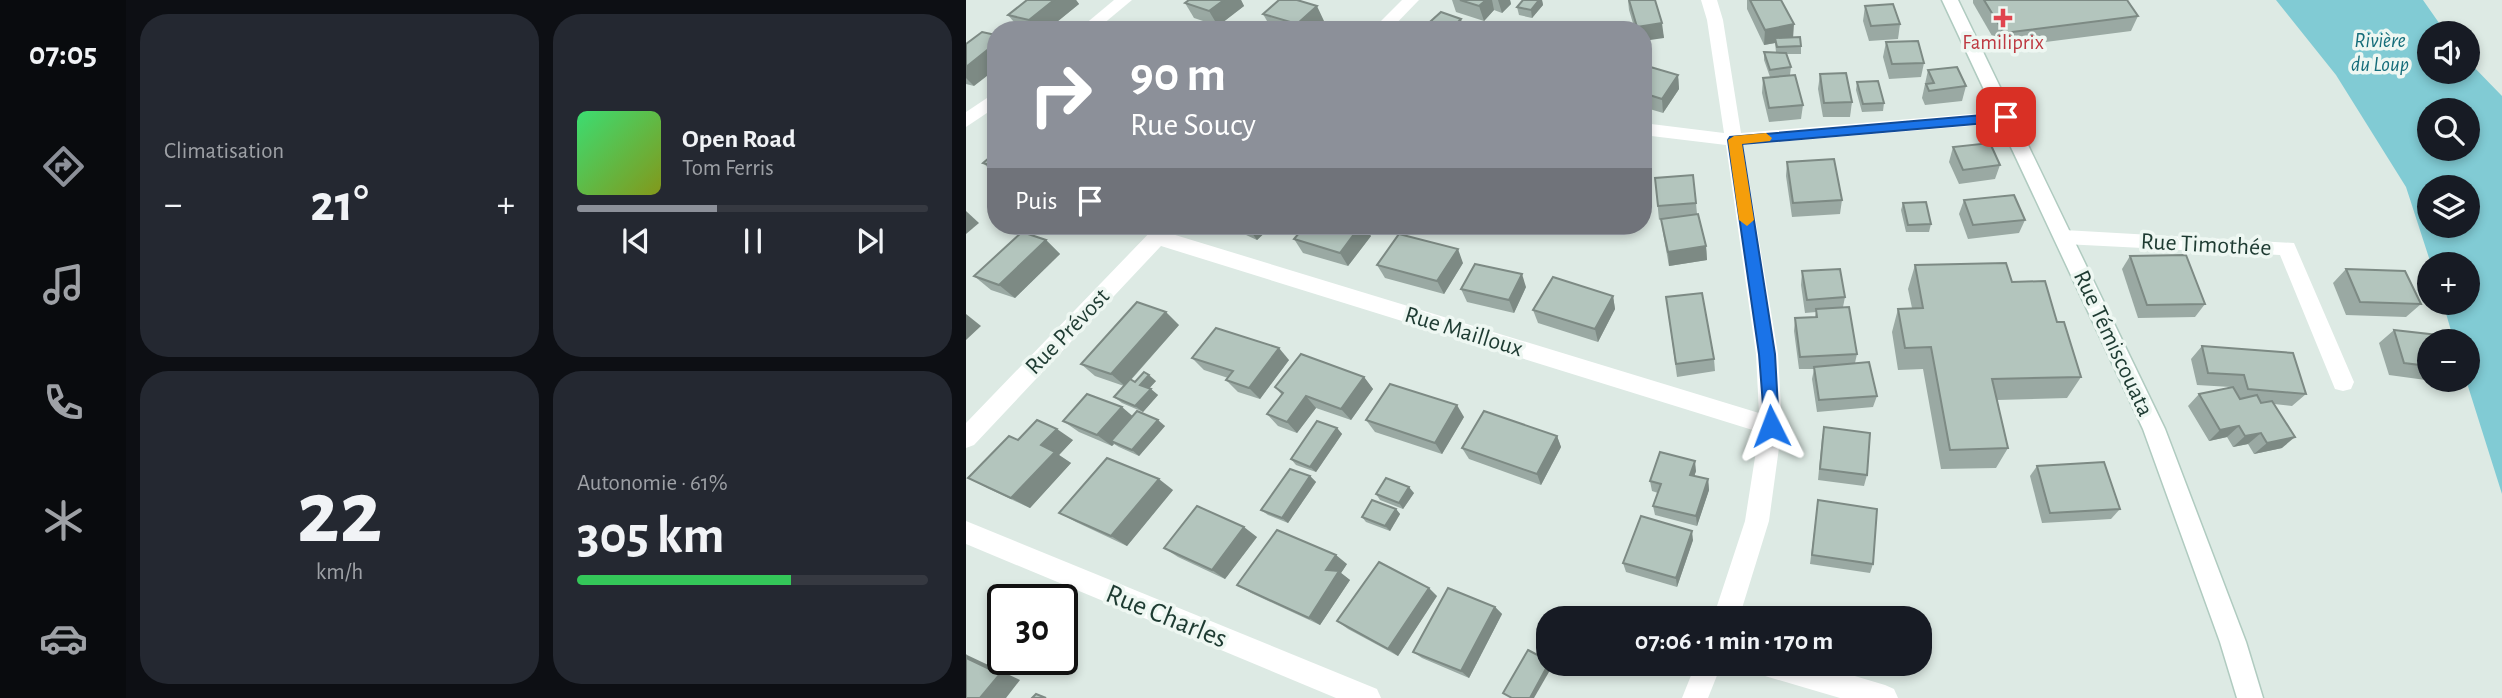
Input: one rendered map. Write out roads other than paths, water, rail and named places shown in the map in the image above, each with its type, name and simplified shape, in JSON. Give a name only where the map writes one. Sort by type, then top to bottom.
[{"type":"street","points":[[1098,21],[1125,0]]},
{"type":"street","points":[[1389,21],[1411,0]]},
{"type":"street","points":[[1709,0],[1715,20],[1767,354],[1771,426],[1757,521],[1730,606]]},
{"type":"street","name":"Rue Témiscouata","points":[[1950,0],[2154,429],[2233,642],[2250,698]]},
{"type":"street","points":[[966,121],[987,106]]},
{"type":"street","points":[[1652,130],[1734,140],[2006,117]]},
{"type":"street","name":"Rue Prévost","points":[[966,438],[1159,235]]},
{"type":"street","name":"Rue Mailloux","points":[[1175,235],[1771,426]]},
{"type":"street","name":"Rue Timothée","points":[[2064,237],[2287,248],[2343,382]]},
{"type":"street","name":"Rue Charles","points":[[966,532],[1368,698]]},
{"type":"street","points":[[1695,698],[1704,676]]},
{"type":"street","points":[[1810,676],[1885,698]]},
{"type":"water","name":"Rivière du Loup","points":[[2276,0],[2423,0],[2438,21],[2417,21],[2417,84],[2480,84],[2480,73],[2502,96],[2502,494],[2470,392],[2480,392],[2480,329],[2451,329],[2446,315],[2480,315],[2480,252],[2427,252],[2423,238],[2480,238],[2480,175],[2417,175],[2417,221],[2406,187],[2336,75]]},
{"type":"place","name":"Familiprix","points":[[2003,18]]}]
